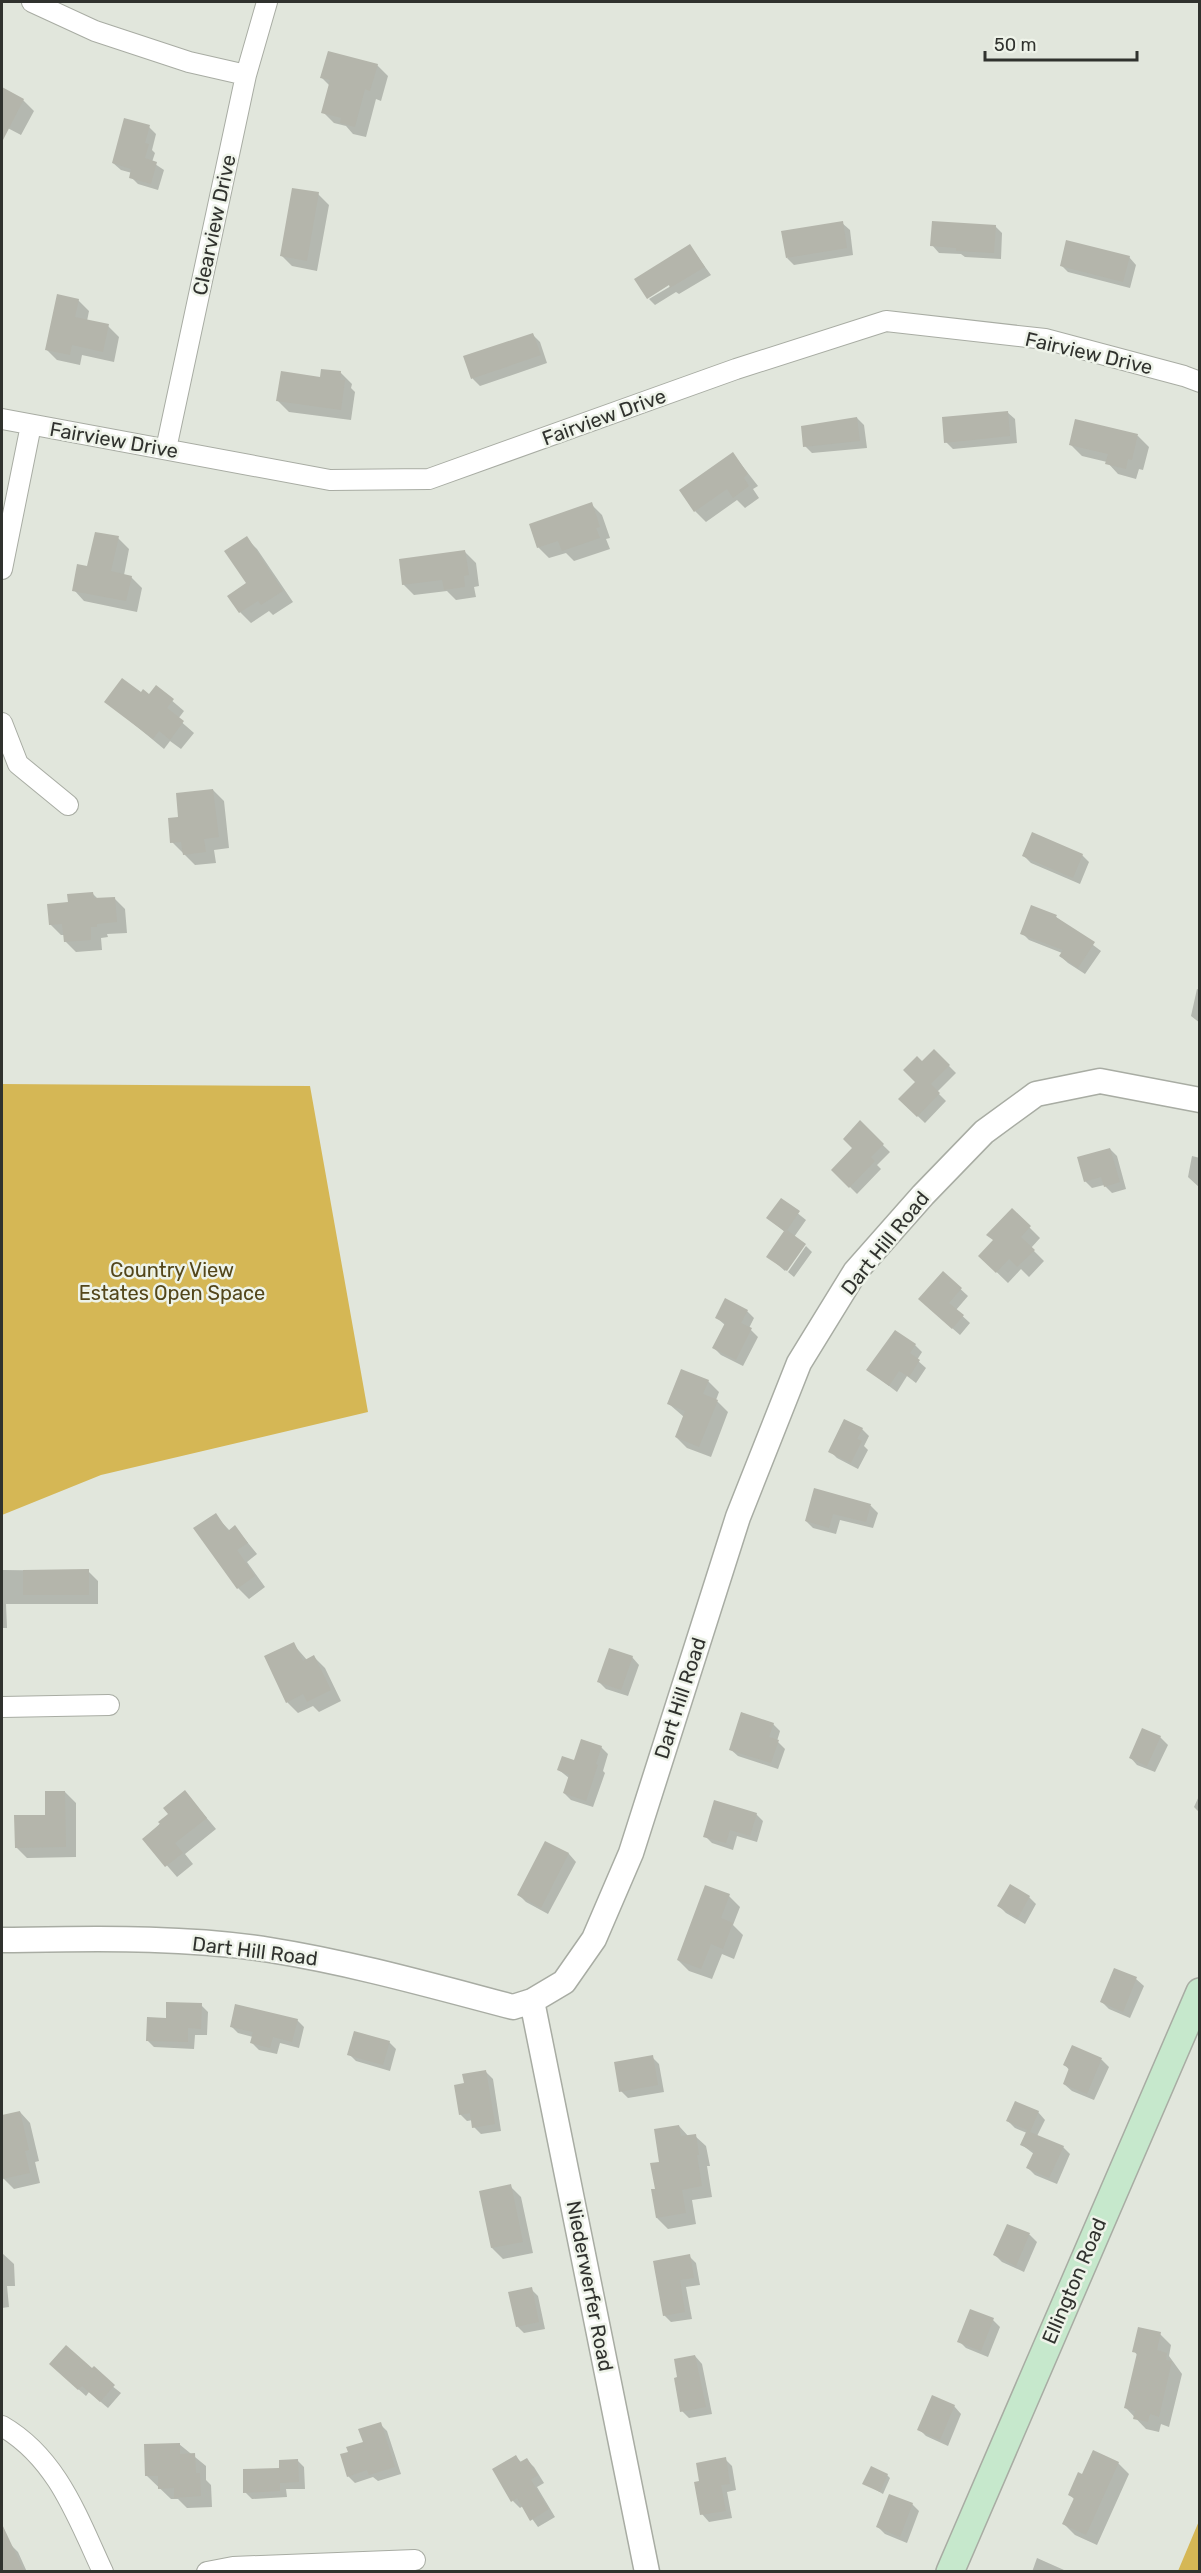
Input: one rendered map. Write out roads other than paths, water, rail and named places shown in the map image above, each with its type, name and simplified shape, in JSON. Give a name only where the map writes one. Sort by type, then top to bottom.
[{"type":"main road","name":"Ellington Road","points":[[950,2571],[1200,1992]]},
{"type":"street","points":[[32,2],[95,31],[189,62],[246,75]]},
{"type":"street","name":"Clearview Drive","points":[[166,449],[246,75],[267,2]]},
{"type":"street","name":"Fairview Drive","points":[[2,418],[330,480],[429,479],[736,369],[886,321],[1045,339],[1200,382]]},
{"type":"street","points":[[2,569],[31,425]]},
{"type":"street","points":[[2,723],[18,764],[68,805]]},
{"type":"street","name":"Dart Hill Road","points":[[2,1940],[221,1944],[269,1950],[363,1968],[513,2007],[532,2001],[564,1982],[594,1939],[630,1853],[738,1517],[799,1363],[855,1272],[923,1195],[984,1132],[1036,1094],[1100,1081],[1200,1100]]},
{"type":"street","points":[[2,1707],[109,1705]]},
{"type":"street","name":"Niederwerfer Road","points":[[532,2001],[647,2571]]},
{"type":"street","points":[[2,2426],[23,2438],[64,2489],[103,2571]]},
{"type":"street","points":[[207,2571],[233,2567],[415,2560]]},
{"type":"park label","name":"Country View Estates Open Space","points":[[172,1282]]}]
